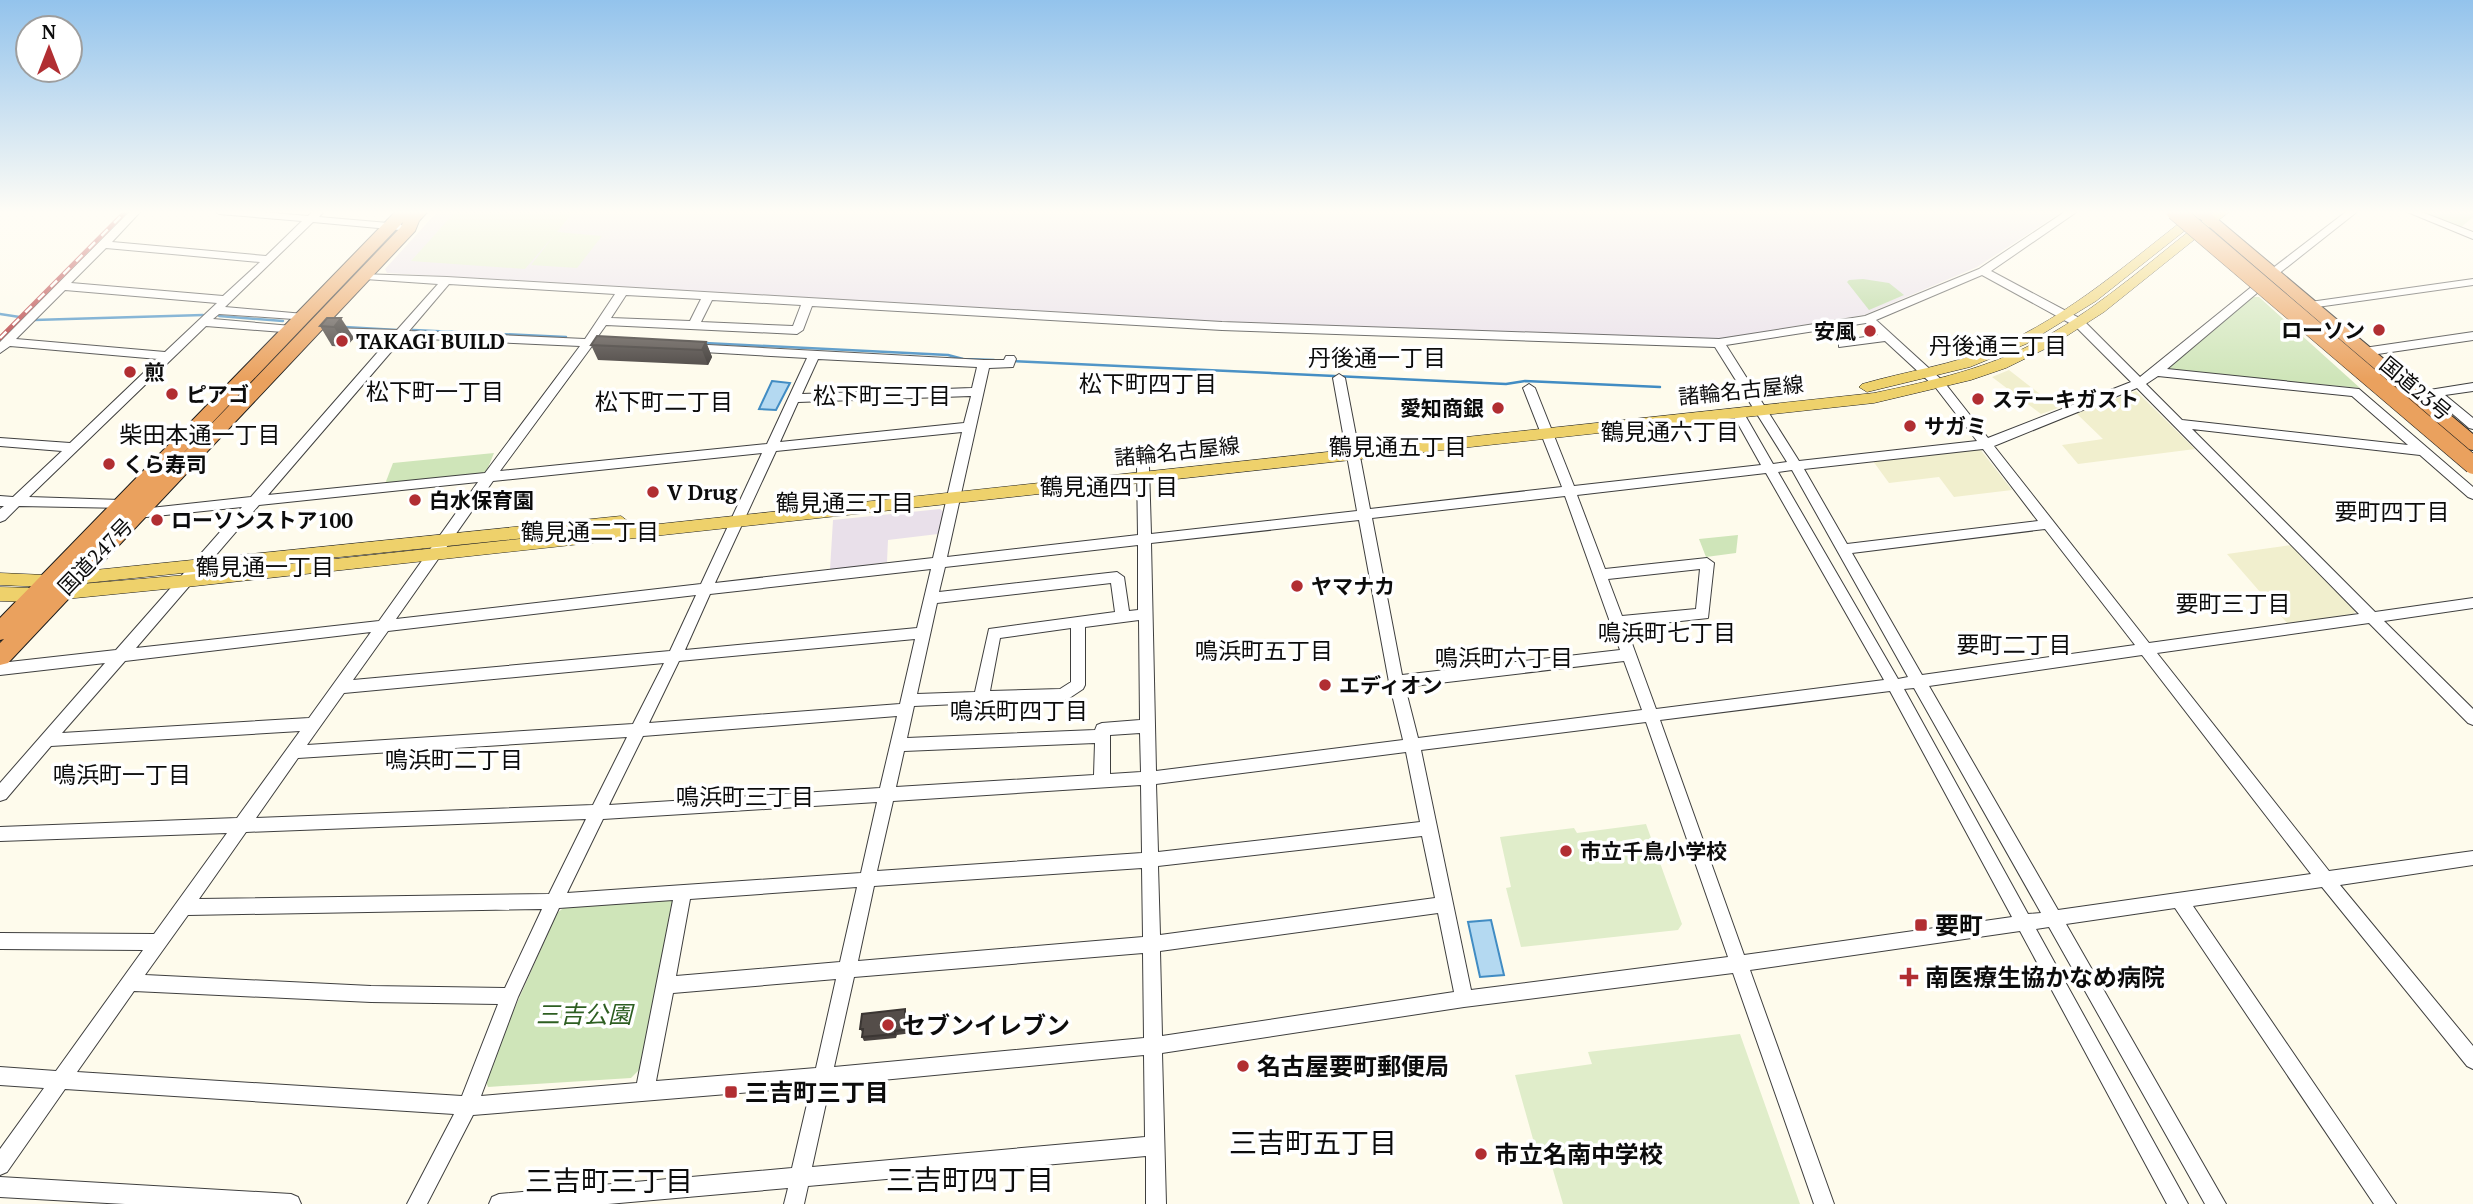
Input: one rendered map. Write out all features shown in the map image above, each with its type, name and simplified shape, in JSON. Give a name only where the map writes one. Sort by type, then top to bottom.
[{"type":"highway","name":"国道247号","points":[[0,657],[54,587],[304,326],[354,267]]},
{"type":"highway","name":"国道247号","points":[[304,326],[365,276],[371,267]]},
{"type":"highway","name":"国道23号","points":[[2243,267],[2259,286],[2473,465]]},
{"type":"highway","points":[[2255,267],[2473,465]]},
{"type":"highway","points":[[2258,267],[2473,451]]},
{"type":"highway","name":"国道23号","points":[[2265,267],[2473,444]]},
{"type":"highway","name":"国道247号","points":[[0,632],[54,587],[129,509]]},
{"type":"main road","name":"諸輪名古屋線","points":[[1934,379],[1946,370],[2020,341],[2064,314],[2128,267]]},
{"type":"main road","name":"諸輪名古屋線","points":[[0,579],[54,587],[186,581],[437,554],[738,516],[1759,405],[1874,397],[2019,357],[2078,323],[2141,267]]},
{"type":"main road","name":"諸輪名古屋線","points":[[1546,428],[1738,413],[1759,405]]},
{"type":"main road","name":"諸輪名古屋線","points":[[0,594],[198,565],[447,540],[738,516]]},
{"type":"street","points":[[4,345],[80,267]]},
{"type":"street","points":[[0,517],[260,267]]},
{"type":"street","points":[[365,276],[1222,326],[1719,343],[1868,319],[1989,267]]},
{"type":"street","points":[[2273,273],[2281,267]]},
{"type":"street","points":[[1983,271],[2078,323],[2370,619],[2473,719]]},
{"type":"street","points":[[0,794],[397,335],[447,281]]},
{"type":"street","points":[[2310,305],[2473,282]]},
{"type":"street","points":[[62,286],[227,300]]},
{"type":"street","points":[[0,668],[1986,443],[2137,384],[2156,372],[2259,286]]},
{"type":"street","points":[[0,1165],[387,625],[489,477],[589,342],[622,292]]},
{"type":"street","points":[[694,326],[708,297]]},
{"type":"street","points":[[603,321],[797,330],[808,302]]},
{"type":"street","points":[[217,310],[304,326]]},
{"type":"street","points":[[1868,319],[1934,379],[2325,878],[2473,1060]]},
{"type":"street","points":[[205,322],[304,326],[397,335],[616,344]]},
{"type":"street","points":[[2364,352],[2473,336]]},
{"type":"street","points":[[1843,344],[1887,337]]},
{"type":"street","points":[[1719,343],[1795,465],[2216,1204]]},
{"type":"street","points":[[4,345],[169,356]]},
{"type":"street","points":[[682,348],[984,364],[1009,361]]},
{"type":"street","points":[[416,1204],[468,1106],[510,996],[674,657],[738,516],[773,449],[814,355]]},
{"type":"street","points":[[794,1204],[984,364]]},
{"type":"street","points":[[2156,372],[2355,392],[2473,494]]},
{"type":"street","points":[[1339,378],[1396,682],[1412,745],[1464,999]]},
{"type":"street","points":[[2417,396],[2473,387]]},
{"type":"street","points":[[1528,388],[1546,428],[1651,715],[1824,1204]]},
{"type":"street","points":[[796,398],[978,392]]},
{"type":"street","points":[[2435,393],[2473,425]]},
{"type":"street","points":[[1738,413],[1894,685],[2178,1204]]},
{"type":"street","points":[[2176,423],[2424,452]]},
{"type":"street","points":[[0,501],[129,509],[254,500],[773,449],[970,426]]},
{"type":"street","points":[[0,442],[72,447]]},
{"type":"street","points":[[1143,472],[1156,1204]]},
{"type":"street","points":[[1842,549],[2049,524]]},
{"type":"street","points":[[1599,575],[1707,563],[1703,614],[1616,622]]},
{"type":"street","points":[[932,598],[1117,577],[1123,617]]},
{"type":"street","points":[[0,834],[600,812],[1149,778],[1894,685],[2473,604]]},
{"type":"street","points":[[981,698],[994,633],[1146,614]]},
{"type":"street","points":[[296,752],[639,730],[908,704],[1063,695],[1078,685],[1078,622]]},
{"type":"street","points":[[342,687],[924,633]]},
{"type":"street","points":[[1396,682],[1629,655]]},
{"type":"street","points":[[48,740],[315,724]]},
{"type":"street","points":[[1102,781],[1102,729],[1148,726]]},
{"type":"street","points":[[899,745],[1102,736]]},
{"type":"street","points":[[185,907],[554,901],[1150,860],[1427,828]]},
{"type":"street","points":[[0,1076],[468,1106],[822,1076],[1152,1046],[1464,999],[1737,964],[2473,858]]},
{"type":"street","points":[[645,1091],[683,892]]},
{"type":"street","points":[[2179,900],[2386,1204]]},
{"type":"street","points":[[665,985],[1151,944],[1443,905]]},
{"type":"street","points":[[0,941],[160,942]]},
{"type":"street","points":[[130,984],[371,994],[510,996]]},
{"type":"street","points":[[499,1204],[799,1180],[1154,1146]]},
{"type":"street","points":[[0,1187],[291,1204]]},
{"type":"shaded area","points":[[1977,267],[1864,315],[1711,340],[1212,321],[387,273],[385,269]]},
{"type":"shaded area","points":[[2009,370],[2058,408],[2041,414],[1992,377]]},
{"type":"shaded area","points":[[2136,391],[2195,449],[2078,464],[2062,445],[2103,439],[2076,413]]},
{"type":"shaded area","points":[[1979,448],[2012,490],[1954,497],[1939,477],[1889,483],[1873,461]]},
{"type":"shaded area","points":[[940,509],[944,512],[938,534],[888,540],[887,562],[830,570],[833,520]]},
{"type":"shaded area","points":[[2291,545],[2356,610],[2352,616],[2287,623],[2227,554]]},
{"type":"green space","points":[[1863,279],[1889,283],[1904,295],[1869,310],[1847,282]]},
{"type":"green space","points":[[2251,297],[2259,297],[2360,388],[2172,371],[2167,367]]},
{"type":"green space","points":[[494,453],[485,475],[385,484],[393,463]]},
{"type":"green space","points":[[1738,535],[1736,553],[1706,557],[1699,539]]},
{"type":"green space","points":[[1646,824],[1682,924],[1678,930],[1521,947],[1506,888],[1511,887],[1500,837],[1574,828],[1577,833]]},
{"type":"green space","name":"三吉公園","points":[[670,898],[674,904],[641,1068],[631,1078],[488,1087],[484,1077],[557,913],[566,906]]},
{"type":"green space","points":[[1740,1034],[1800,1204],[1563,1204],[1551,1163],[1540,1164],[1515,1075],[1592,1064],[1588,1052]]},
{"type":"water","points":[[772,381],[790,383],[776,410],[759,409]]},
{"type":"water","points":[[1491,920],[1504,975],[1480,977],[1468,922]]},
{"type":"building","points":[[327,318],[341,318],[334,327],[320,326]]},
{"type":"building","points":[[597,336],[706,342],[702,350],[591,345]]},
{"type":"building","name":"セブンイレブン","points":[[905,1009],[905,1014],[911,1013],[910,1029],[895,1031],[895,1034],[862,1037],[862,1014]]},
{"type":"waterway","points":[[0,314],[26,318]]},
{"type":"waterway","points":[[34,320],[203,315]]},
{"type":"waterway","points":[[219,316],[283,321]]},
{"type":"waterway","points":[[345,327],[397,330]]},
{"type":"waterway","points":[[413,330],[566,337]]},
{"type":"waterway","points":[[705,343],[948,355],[963,359],[994,360]]},
{"type":"waterway","points":[[1012,361],[1506,384],[1525,381],[1660,387]]},
{"type":"railway","points":[[0,338],[70,267]]},
{"type":"place","name":"ローソン","points":[[2379,330]]},
{"type":"place","name":"安風","points":[[1870,331]]},
{"type":"place","name":"TAKAGI BUILD","points":[[342,341]]},
{"type":"place","name":"煎","points":[[130,372]]},
{"type":"place","name":"ピアゴ","points":[[172,394]]},
{"type":"place","name":"ステーキガスト","points":[[1978,399]]},
{"type":"place","name":"愛知商銀","points":[[1498,408]]},
{"type":"place","name":"サガミ","points":[[1910,426]]},
{"type":"place","name":"くら寿司","points":[[109,464]]},
{"type":"place","name":"V Drug","points":[[653,492]]},
{"type":"place","name":"白水保育園","points":[[415,500]]},
{"type":"place","name":"ローソンストア100","points":[[157,520]]},
{"type":"place","name":"ヤマナカ","points":[[1297,586]]},
{"type":"place","name":"エディオン","points":[[1325,685]]},
{"type":"place","name":"市立千鳥小学校","points":[[1566,851]]},
{"type":"place","name":"要町","points":[[1921,925]]},
{"type":"place","name":"南医療生協かなめ病院","points":[[1909,977]]},
{"type":"place","name":"セブンイレブン","points":[[888,1025]]},
{"type":"place","name":"名古屋要町郵便局","points":[[1243,1066]]},
{"type":"place","name":"三吉町三丁目","points":[[731,1092]]},
{"type":"place","name":"市立名南中学校","points":[[1481,1154]]},
{"type":"district","name":"丹後通三丁目","points":[[1998,345]]},
{"type":"district","name":"丹後通一丁目","points":[[1377,357]]},
{"type":"district","name":"松下町四丁目","points":[[1148,383]]},
{"type":"district","name":"松下町一丁目","points":[[435,391]]},
{"type":"district","name":"松下町三丁目","points":[[882,395]]},
{"type":"district","name":"松下町二丁目","points":[[664,401]]},
{"type":"district","name":"鶴見通六丁目","points":[[1670,431]]},
{"type":"district","name":"柴田本通一丁目","points":[[200,434]]},
{"type":"district","name":"鶴見通五丁目","points":[[1398,446]]},
{"type":"district","name":"鶴見通四丁目","points":[[1109,486]]},
{"type":"district","name":"鶴見通三丁目","points":[[845,502]]},
{"type":"district","name":"要町四丁目","points":[[2392,511]]},
{"type":"district","name":"鶴見通二丁目","points":[[590,531]]},
{"type":"district","name":"鶴見通一丁目","points":[[265,566]]},
{"type":"district","name":"要町三丁目","points":[[2233,603]]},
{"type":"district","name":"鳴浜町七丁目","points":[[1667,632]]},
{"type":"district","name":"要町二丁目","points":[[2014,644]]},
{"type":"district","name":"鳴浜町五丁目","points":[[1264,650]]},
{"type":"district","name":"鳴浜町六丁目","points":[[1504,657]]},
{"type":"district","name":"鳴浜町四丁目","points":[[1019,710]]},
{"type":"district","name":"鳴浜町二丁目","points":[[454,759]]},
{"type":"district","name":"鳴浜町一丁目","points":[[122,774]]},
{"type":"district","name":"鳴浜町三丁目","points":[[745,796]]},
{"type":"district","name":"三吉町五丁目","points":[[1313,1142]]},
{"type":"district","name":"三吉町四丁目","points":[[970,1179]]},
{"type":"district","name":"三吉町三丁目","points":[[609,1180]]}]
